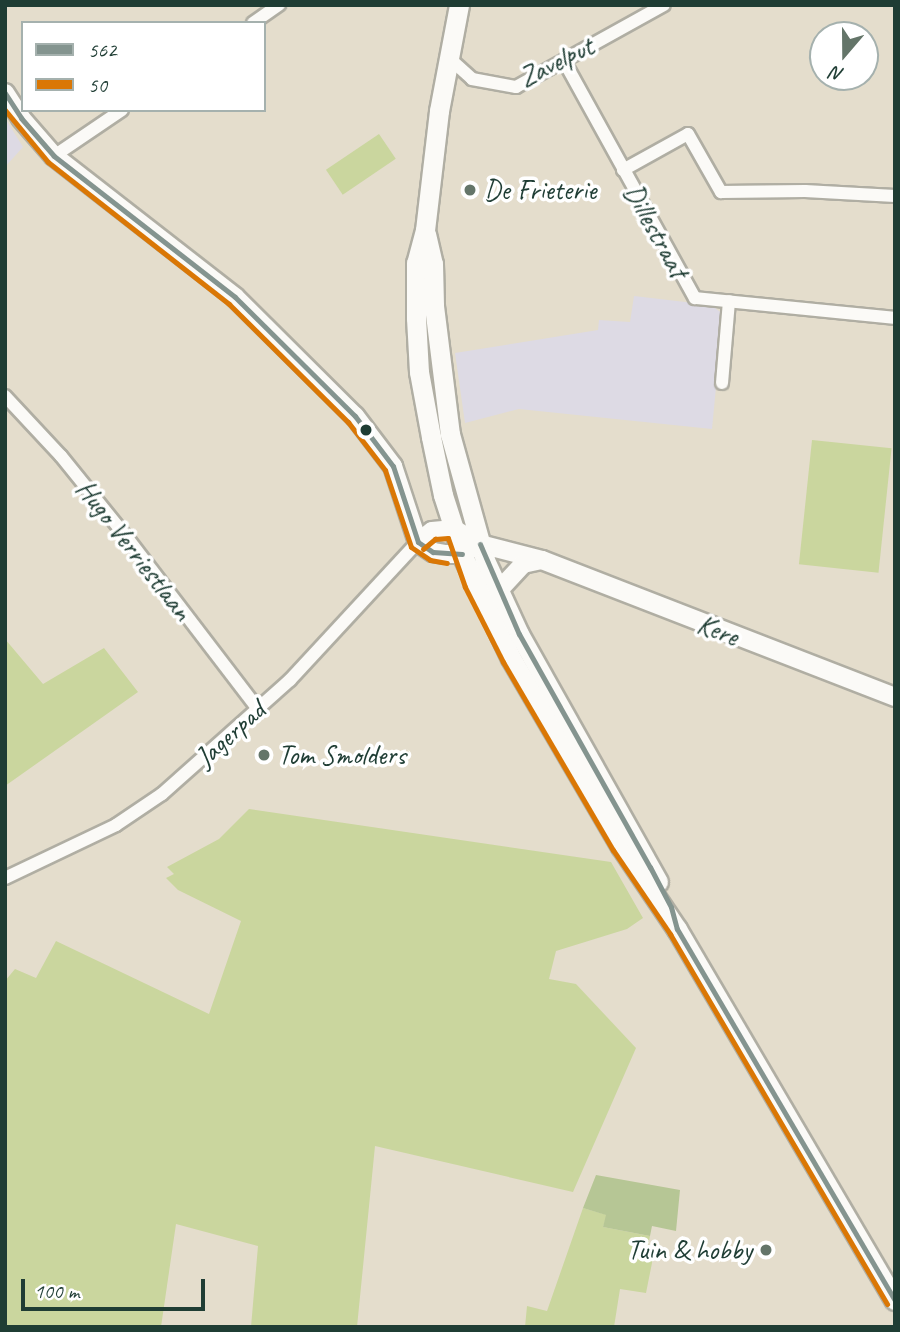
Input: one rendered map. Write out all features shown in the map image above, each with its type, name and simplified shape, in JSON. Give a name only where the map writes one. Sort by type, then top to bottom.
[{"type":"main road","points":[[459,5],[429,180],[425,230],[416,263],[419,373],[443,495],[462,554],[497,635],[548,703]]},
{"type":"main road","points":[[425,230],[433,264],[435,306],[450,434],[480,544],[548,703],[603,799],[671,907],[677,929],[895,1300]]},
{"type":"street","points":[[256,21],[279,5]]},
{"type":"street","name":"Zavelput","points":[[449,58],[472,79],[516,87],[664,5]]},
{"type":"street","name":"Dillestraat","points":[[564,61],[695,298],[895,318]]},
{"type":"street","points":[[5,93],[21,118],[54,156],[235,297],[355,416],[394,466],[418,541],[433,552],[462,554],[480,544]]},
{"type":"street","points":[[54,156],[119,112]]},
{"type":"street","points":[[623,170],[688,134],[721,192],[805,191],[895,196]]},
{"type":"street","points":[[722,383],[729,301]]},
{"type":"street","name":"Hugo Verriestlaan","points":[[5,396],[111,518],[258,709]]},
{"type":"street","points":[[418,541],[432,531],[454,528]]},
{"type":"street","name":"Kere","points":[[454,528],[480,544],[542,560],[895,697]]},
{"type":"street","name":"Jagerpad","points":[[5,878],[138,812],[258,709],[318,651],[418,541]]},
{"type":"street","points":[[499,590],[523,564],[542,560]]},
{"type":"shaded area","points":[[5,118],[23,147],[5,167]]},
{"type":"shaded area","points":[[634,296],[711,305],[723,314],[712,429],[519,409],[465,423],[455,353],[598,330],[599,320],[630,322]]},
{"type":"green space","points":[[379,134],[396,159],[343,195],[326,170]]},
{"type":"green space","points":[[812,440],[892,448],[878,573],[799,564]]},
{"type":"green space","points":[[5,639],[43,684],[104,648],[138,692],[5,786]]},
{"type":"green space","points":[[249,809],[611,862],[643,918],[627,929],[556,951],[549,979],[576,984],[636,1048],[573,1192],[375,1146],[357,1327],[251,1327],[258,1246],[176,1224],[161,1327],[5,1327],[5,981],[15,969],[36,978],[56,941],[209,1014],[241,921],[178,890],[166,878],[174,874],[167,867],[219,839]]},
{"type":"green space","points":[[596,1175],[680,1190],[676,1231],[652,1226],[650,1236],[603,1227],[606,1215],[583,1208]]},
{"type":"green space","points":[[583,1208],[607,1215],[603,1227],[650,1236],[648,1246],[655,1248],[646,1293],[620,1289],[614,1327],[525,1327],[527,1306],[547,1311]]},
{"type":"transit line","name":"562","points":[[5,93],[21,118],[54,156],[235,297],[355,416],[393,466],[418,542],[433,552],[462,554]]},
{"type":"transit line","name":"50","points":[[5,110],[48,162],[229,304],[348,422],[385,470],[411,547],[430,560],[447,563]]},
{"type":"transit line","name":"50","points":[[423,549],[435,539],[448,538],[465,587],[503,662],[613,850],[670,934],[887,1304]]},
{"type":"transit line","name":"562","points":[[480,544],[519,634],[650,867],[671,907],[677,929],[895,1300]]},
{"type":"place","name":"De Frieterie","points":[[470,190]]},
{"type":"place","name":"Tom Smolders","points":[[264,755]]},
{"type":"place","name":"Tuin & hobby","points":[[766,1250]]}]
